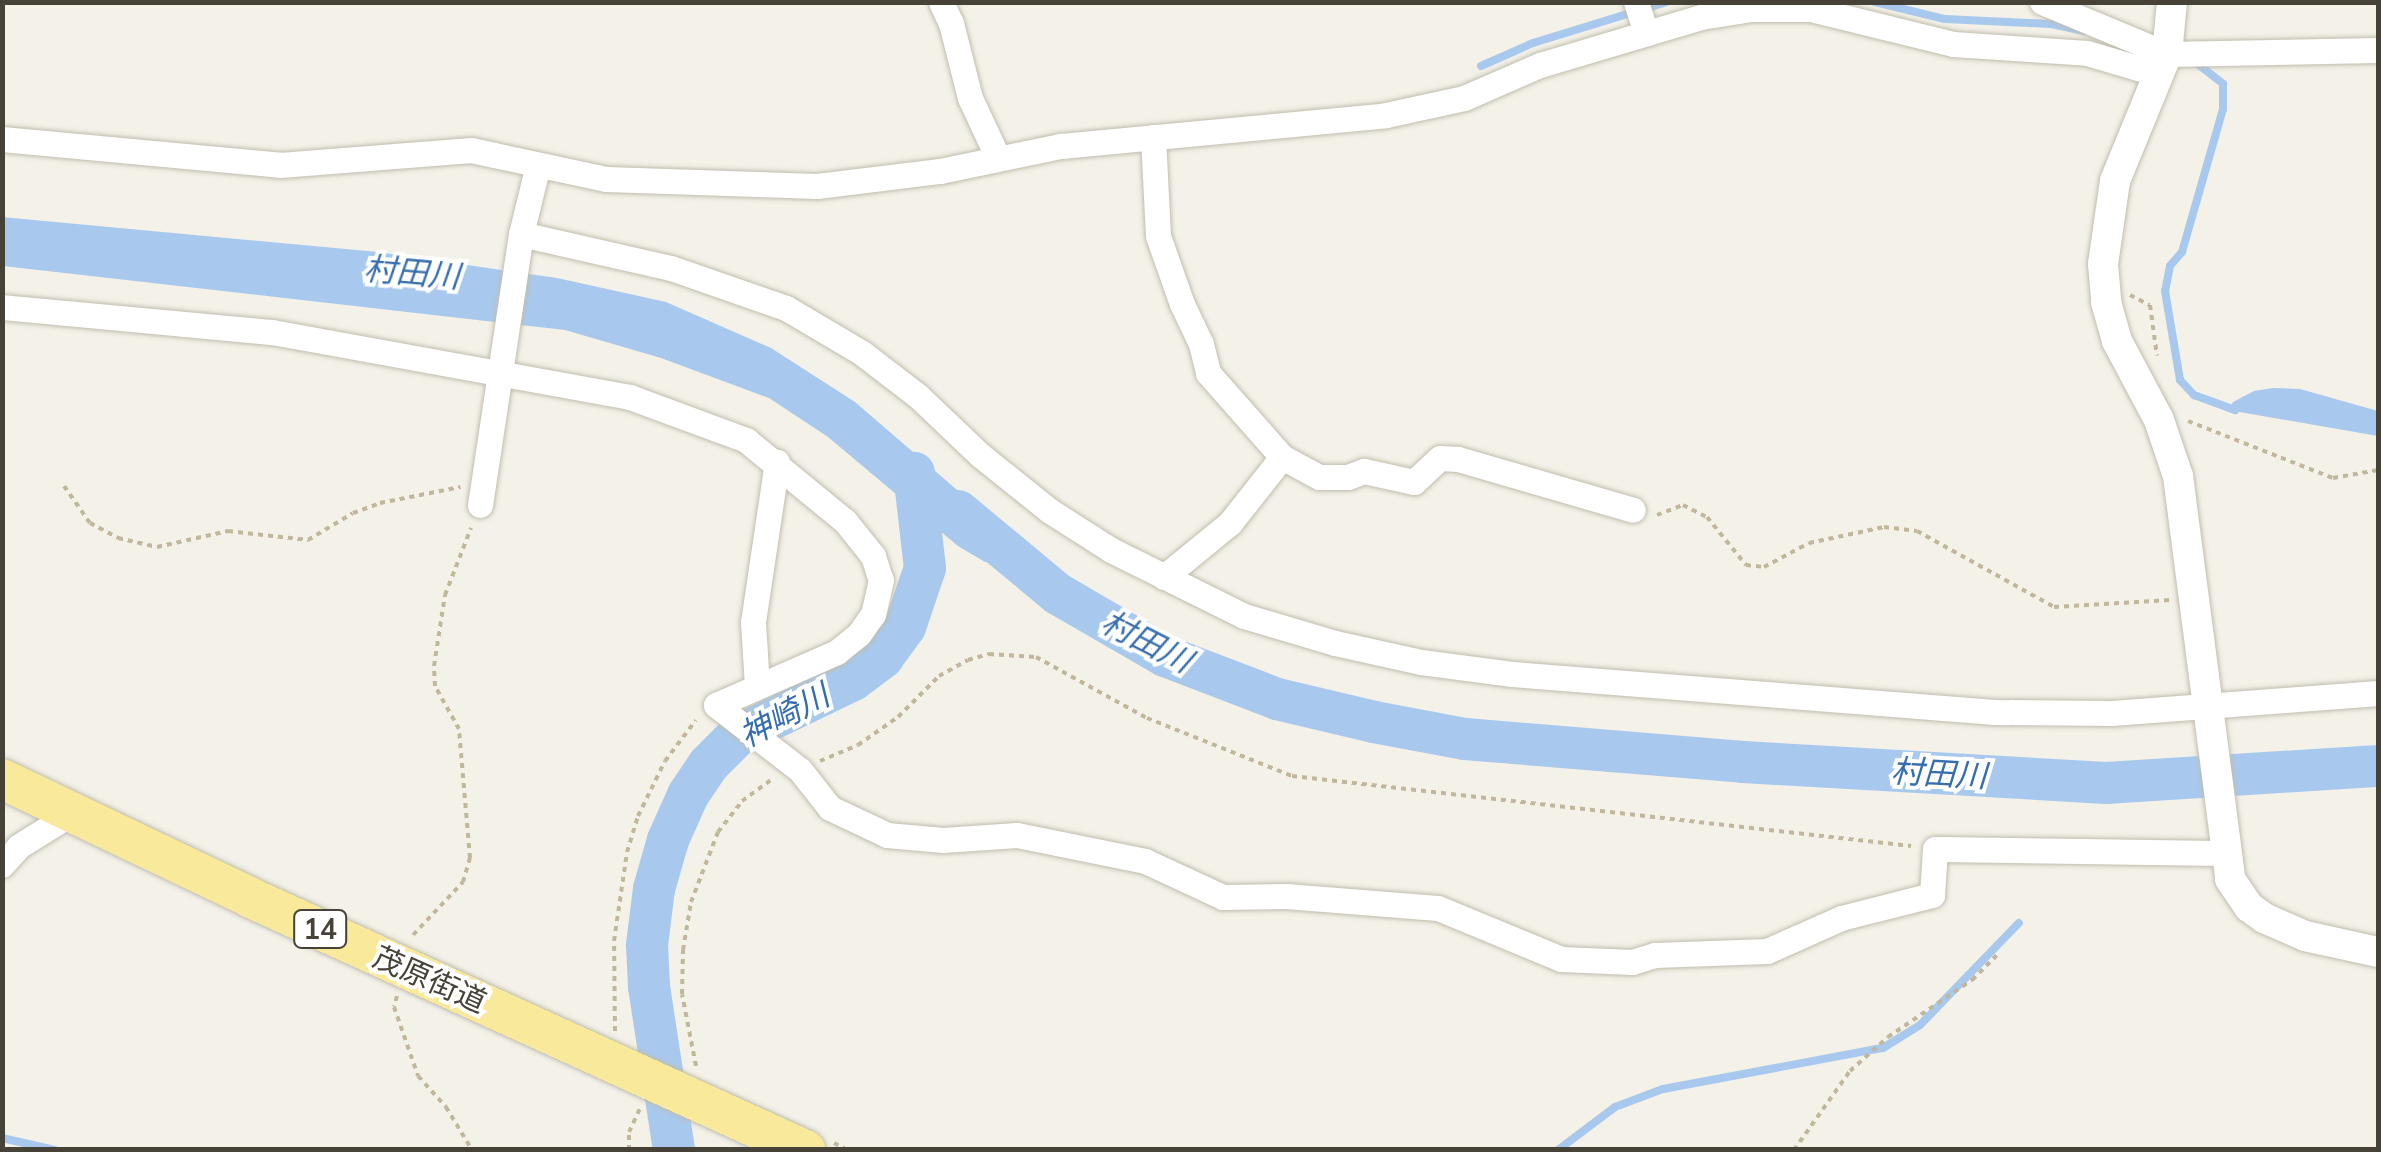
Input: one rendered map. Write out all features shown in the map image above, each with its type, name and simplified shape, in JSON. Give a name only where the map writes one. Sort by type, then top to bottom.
[{"type":"main road","name":"茂原街道","points":[[2,778],[805,1150]]},
{"type":"street","points":[[940,2],[951,24],[970,98],[998,158]]},
{"type":"street","points":[[1636,2],[1646,33]]},
{"type":"street","points":[[2042,2],[2163,64]]},
{"type":"street","points":[[2172,2],[2163,64],[2115,181],[2103,264],[2117,341],[2172,450],[2230,879],[2238,894],[2264,918],[2305,936],[2378,952]]},
{"type":"street","points":[[2,139],[280,165],[456,150],[606,180],[817,186],[940,171],[1061,146],[1386,114],[1464,98],[1540,65],[1646,33],[1751,9],[1811,9],[1908,36],[1953,44],[2048,47],[2163,64],[2378,50]]},
{"type":"street","points":[[1154,137],[1158,236],[1208,373],[1282,457],[1319,477],[1348,477],[1364,471],[1414,482],[1440,458],[1458,459],[1633,510]]},
{"type":"street","points":[[480,505],[521,234],[538,164]]},
{"type":"street","points":[[521,234],[671,268],[786,308],[862,354],[918,396],[980,455],[1050,511],[1164,577],[1244,616],[1335,643],[1420,662],[1512,674],[1995,712],[2112,713],[2378,693]]},
{"type":"street","points":[[2,307],[272,332],[630,397],[746,440],[777,462],[861,538],[879,566],[881,580],[873,614],[860,634],[838,652],[716,706],[800,770],[830,808],[887,835],[943,840],[1017,835],[1145,861],[1222,897],[1286,896],[1438,908],[1532,950],[1574,960],[1632,962],[1655,955],[1767,951],[1841,918],[1932,895],[1935,849],[2225,853]]},
{"type":"street","points":[[1164,577],[1230,523],[1282,457]]},
{"type":"street","points":[[758,686],[754,622],[777,462]]},
{"type":"street","points":[[2,865],[19,846],[72,813]]},
{"type":"path","points":[[2105,290],[2140,296],[2150,305],[2158,362]]},
{"type":"path","points":[[2183,419],[2333,478],[2365,469],[2378,470]]},
{"type":"path","points":[[64,486],[90,523],[118,538],[157,547],[228,531],[308,540],[353,513],[380,503],[462,487],[482,477]]},
{"type":"path","points":[[472,1150],[446,1106],[418,1076],[394,1008],[398,964],[463,882],[470,858],[459,729],[435,686],[434,666],[445,596],[480,505]]},
{"type":"path","points":[[1633,510],[1663,516],[1683,505],[1707,517],[1746,565],[1764,567],[1809,542],[1884,527],[1917,531],[2054,607],[2193,599]]},
{"type":"path","points":[[700,1102],[693,1036],[682,994],[682,950],[691,902],[718,832],[742,801],[768,780],[858,745],[898,717],[954,668],[989,654],[1036,657],[1147,718],[1292,776],[1935,849]]},
{"type":"path","points":[[628,1150],[629,1132],[643,1101],[628,1068],[614,941],[627,852],[638,816],[665,761],[702,713],[716,706]]},
{"type":"path","points":[[1794,1150],[1850,1071],[1888,1037],[1972,980],[1997,955]]},
{"type":"water","points":[[2,217],[378,252],[557,278],[666,302],[771,348],[855,402],[1014,539],[985,562],[958,546],[828,437],[769,398],[661,358],[565,330],[3,266]]},
{"type":"water","points":[[2300,389],[2378,411],[2378,436],[2228,410],[2233,402],[2254,391]]},
{"type":"waterway","points":[[1481,66],[1533,43],[1666,2]]},
{"type":"waterway","points":[[1875,2],[1945,19],[2051,24],[2084,31]]},
{"type":"waterway","points":[[2194,61],[2223,84],[2223,109],[2182,252],[2170,266],[2165,291],[2180,380],[2194,395],[2235,410]]},
{"type":"waterway","name":"神崎川","points":[[674,1150],[649,986],[647,945],[654,889],[668,840],[688,795],[709,764],[737,736],[853,680],[883,657],[905,627],[925,568],[914,473]]},
{"type":"waterway","name":"村田川","points":[[958,511],[1058,594],[1165,656],[1277,699],[1465,739],[1743,762],[2106,783],[2378,766]]},
{"type":"waterway","points":[[1558,1150],[1615,1107],[1663,1089],[1883,1048],[1920,1025],[2019,923]]},
{"type":"waterway","points":[[2,1138],[55,1150]]}]
